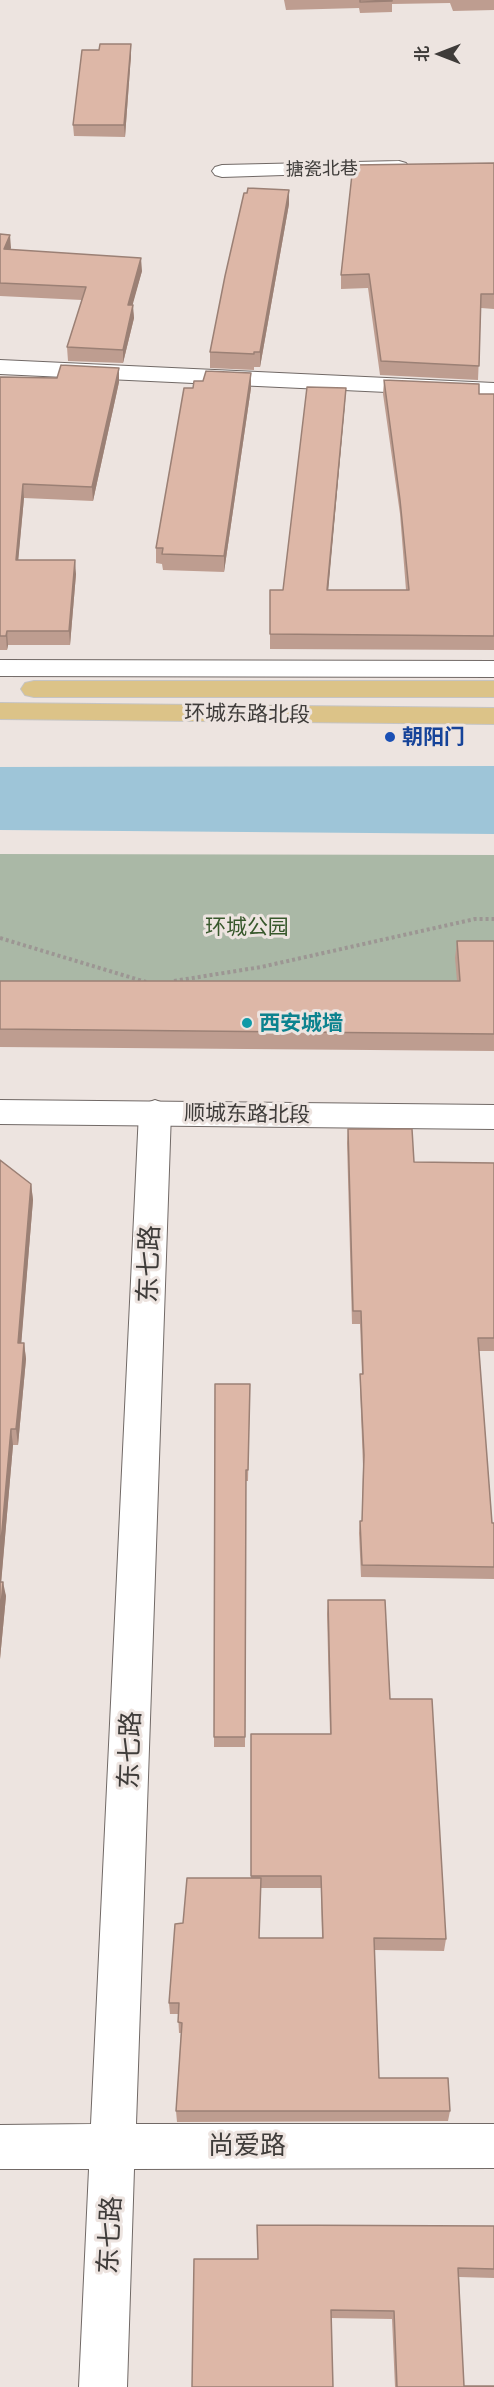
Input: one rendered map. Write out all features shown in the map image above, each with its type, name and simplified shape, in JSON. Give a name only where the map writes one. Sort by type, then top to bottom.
[{"type":"main road","name":"环城东路北段","points":[[0,689],[494,689]]},
{"type":"main road","name":"环城东路北段","points":[[0,711],[494,716]]},
{"type":"street","name":"搪瓷北巷","points":[[222,171],[423,166]]},
{"type":"street","points":[[0,367],[494,390]]},
{"type":"street","points":[[0,668],[494,669]]},
{"type":"street","name":"顺城东路北段","points":[[0,1112],[494,1117]]},
{"type":"street","name":"东七路","points":[[103,2387],[156,1112]]},
{"type":"street","name":"尚爱路","points":[[0,2146],[494,2146]]},
{"type":"path","points":[[168,983],[261,967],[475,919],[494,919]]},
{"type":"path","points":[[0,938],[156,985]]},
{"type":"green space","name":"环城公园","points":[[0,854],[494,855],[494,959],[459,999],[0,998]]},
{"type":"water","points":[[494,766],[494,834],[0,830],[0,767]]},
{"type":"building","points":[[360,0],[392,0],[392,1],[360,2]]},
{"type":"building","points":[[100,44],[131,44],[124,125],[73,125],[82,50],[99,50]]},
{"type":"building","points":[[494,163],[494,294],[481,294],[479,366],[381,361],[369,274],[341,275],[353,165]]},
{"type":"building","points":[[248,188],[289,190],[260,352],[254,352],[254,354],[210,352],[244,193],[247,193]]},
{"type":"building","points":[[0,234],[10,235],[4,249],[141,258],[128,305],[133,305],[123,350],[67,347],[86,287],[0,283]]},
{"type":"building","points":[[61,365],[119,368],[92,487],[23,484],[16,560],[75,560],[69,631],[7,631],[6,636],[0,636],[0,377],[57,378]]},
{"type":"building","points":[[206,371],[251,373],[224,556],[162,554],[163,548],[156,548],[184,388],[193,388],[194,381],[203,381]]},
{"type":"building","points":[[384,380],[479,384],[479,394],[494,394],[494,636],[270,634],[270,590],[283,590],[307,387],[346,388],[327,590],[409,590]]},
{"type":"building","name":"西安城墙","points":[[457,941],[494,941],[494,1034],[0,1029],[0,981],[460,981]]},
{"type":"building","points":[[348,1129],[412,1129],[414,1162],[494,1163],[494,1338],[478,1338],[492,1523],[494,1523],[494,1567],[362,1565],[360,1521],[362,1521],[364,1455],[360,1374],[363,1374],[361,1311],[353,1311]]},
{"type":"building","points":[[0,1160],[31,1184],[18,1343],[24,1343],[22,1370],[16,1429],[11,1429],[0,1553]]},
{"type":"building","points":[[215,1384],[250,1384],[248,1470],[246,1470],[245,1737],[214,1737]]},
{"type":"building","points":[[0,1582],[3,1582],[0,1618]]},
{"type":"building","points":[[328,1600],[385,1600],[390,1699],[432,1699],[446,1939],[374,1938],[379,2078],[448,2078],[450,2111],[176,2111],[182,2023],[178,2022],[179,2003],[169,2003],[175,1924],[183,1923],[187,1878],[261,1878],[259,1938],[323,1938],[321,1876],[251,1876],[251,1734],[331,1734]]},
{"type":"building","points":[[257,2225],[494,2226],[494,2269],[458,2268],[464,2386],[494,2387],[397,2387],[394,2311],[331,2310],[333,2387],[192,2387],[194,2259],[258,2259]]},
{"type":"place","name":"朝阳门","points":[[390,737]]},
{"type":"place","name":"西安城墙","points":[[247,1023]]}]
